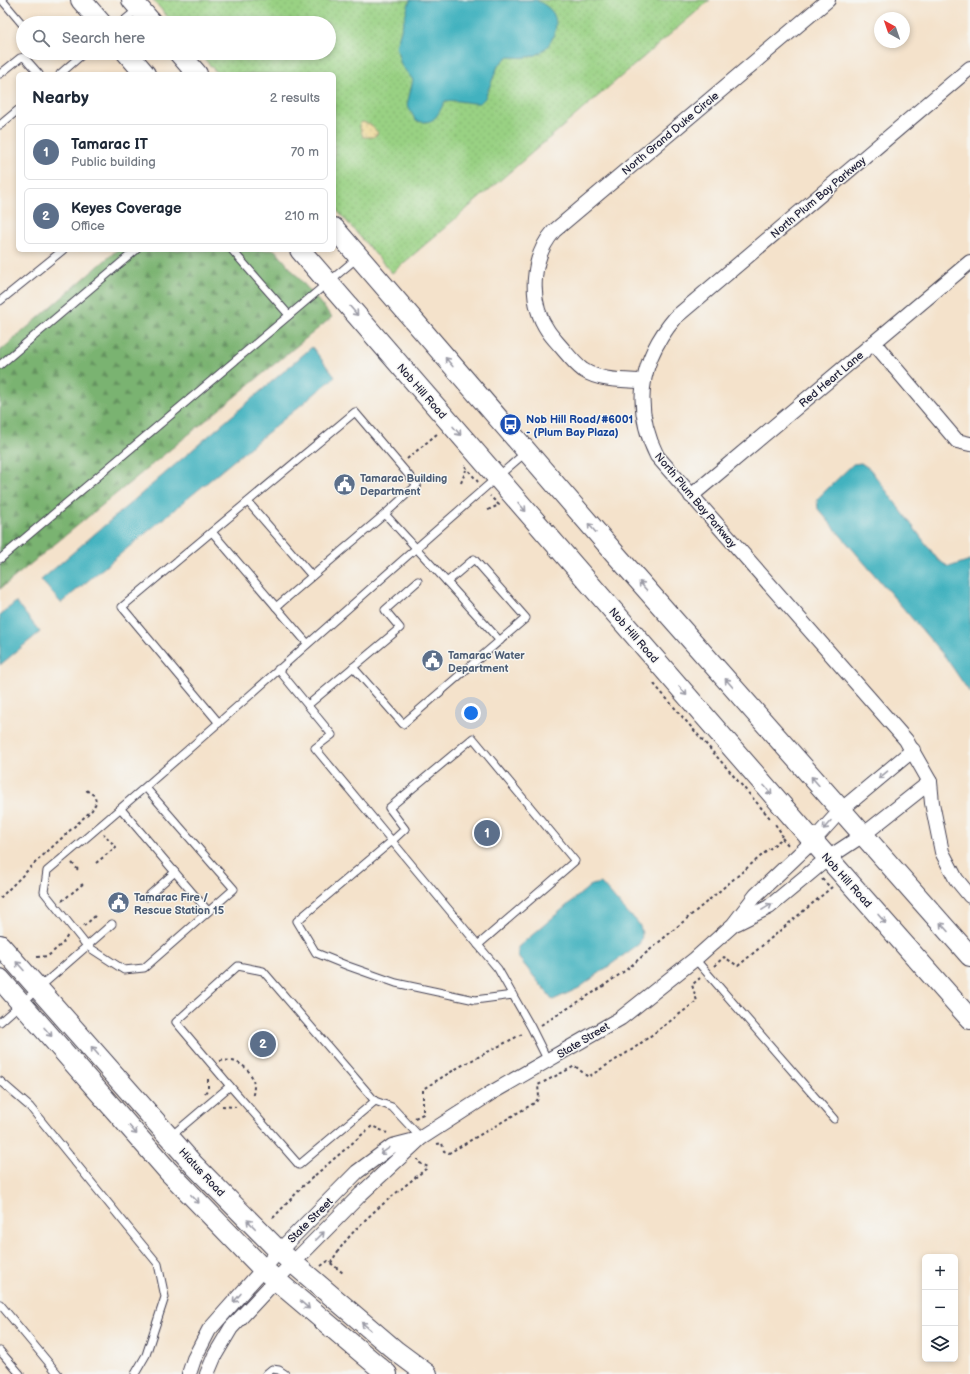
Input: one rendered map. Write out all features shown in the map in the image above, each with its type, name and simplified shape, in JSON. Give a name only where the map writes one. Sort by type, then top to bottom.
[{"type":"main road","points":[[81,0],[95,16]]},
{"type":"main road","points":[[135,4],[146,16]]},
{"type":"main road","points":[[133,60],[143,72]]},
{"type":"main road","points":[[185,60],[195,72]]},
{"type":"main road","points":[[336,230],[526,452],[970,956]]},
{"type":"main road","name":"Nob Hill Road","points":[[302,252],[328,282],[490,484],[813,841],[970,1019]]},
{"type":"main road","name":"Hiatus Road","points":[[0,945],[194,1165],[390,1347],[427,1374]]},
{"type":"main road","points":[[0,979],[22,1002],[168,1171],[269,1274],[387,1374]]},
{"type":"street","name":"North Grand Duke Circle","points":[[643,381],[612,379],[594,375],[582,369],[548,331],[538,304],[534,280],[540,253],[546,240],[554,231],[828,0]]},
{"type":"street","name":"North Plum Bay Parkway","points":[[930,782],[913,750],[901,734],[657,456],[649,441],[644,421],[643,381],[650,358],[658,341],[676,317],[970,68]]},
{"type":"street","name":"Red Heart Lane","points":[[692,496],[970,262]]},
{"type":"street","points":[[874,343],[957,441],[970,444]]},
{"type":"street","name":"State Street","points":[[292,1255],[362,1194],[421,1138],[490,1093],[621,1018],[695,959],[733,925],[756,895],[813,841],[841,810],[913,750]]},
{"type":"street","points":[[930,782],[933,809],[942,852],[956,878],[970,896]]},
{"type":"street","name":"State Street","points":[[733,925],[769,907],[828,858],[863,836],[930,782]]},
{"type":"street","name":"State Street","points":[[292,1255],[357,1172],[392,1146],[421,1138]]},
{"type":"street","points":[[189,1374],[194,1359],[209,1330],[269,1274],[292,1255]]},
{"type":"street","points":[[207,1374],[215,1355],[231,1328],[269,1274]]},
{"type":"lane","points":[[2,0],[16,17]]},
{"type":"lane","points":[[126,16],[135,4]]},
{"type":"lane","points":[[0,74],[18,60]]},
{"type":"lane","points":[[31,60],[38,72]]},
{"type":"lane","points":[[62,72],[76,60]]},
{"type":"lane","points":[[0,125],[16,112]]},
{"type":"lane","points":[[0,301],[61,252]]},
{"type":"lane","points":[[0,365],[134,252]]},
{"type":"lane","points":[[234,252],[289,315]]},
{"type":"lane","points":[[0,559],[359,256]]},
{"type":"lane","points":[[219,722],[122,607],[355,412],[416,485],[276,607]]},
{"type":"lane","points":[[146,788],[234,889],[144,968],[124,970],[87,946],[44,892],[47,871],[146,788],[307,643],[526,452]]},
{"type":"lane","points":[[248,502],[312,576]]},
{"type":"lane","points":[[384,514],[417,548],[500,641]]},
{"type":"lane","points":[[212,532],[307,643]]},
{"type":"lane","points":[[353,667],[403,724],[526,618],[474,558],[447,582]]},
{"type":"lane","points":[[308,705],[400,628],[385,610],[418,581]]},
{"type":"lane","points":[[278,669],[332,735],[315,748],[498,969],[533,1029],[548,1061]]},
{"type":"lane","points":[[478,945],[575,861],[473,738],[389,808],[405,830],[297,921],[316,954],[396,982],[475,1000],[513,995]]},
{"type":"lane","points":[[121,809],[208,911]]},
{"type":"lane","points":[[147,897],[175,872]]},
{"type":"lane","points":[[0,1022],[112,924]]},
{"type":"lane","points":[[695,959],[834,1118]]},
{"type":"lane","points":[[375,1101],[299,1165],[176,1022],[238,966],[263,971],[375,1101],[392,1107],[421,1138]]},
{"type":"lane","points":[[0,1081],[30,1107],[158,1264],[165,1297],[146,1355],[135,1374]]},
{"type":"lane","points":[[170,1138],[230,1086]]},
{"type":"lane","points":[[0,1304],[58,1374]]},
{"type":"lane","points":[[0,1350],[20,1374]]},
{"type":"lane","points":[[266,1374],[272,1369],[279,1370],[285,1374]]},
{"type":"path","points":[[400,465],[438,433],[443,439]]},
{"type":"path","points":[[463,462],[466,470],[490,484],[499,505]]},
{"type":"path","points":[[461,483],[466,470]]},
{"type":"path","points":[[488,510],[499,505],[503,505]]},
{"type":"path","points":[[273,1218],[306,1184],[372,1126],[391,1135],[406,1123],[423,1114],[423,1089],[459,1067],[533,1029],[599,989],[626,970],[782,838],[777,825],[651,680]]},
{"type":"path","points":[[0,898],[36,862],[88,815],[96,803],[95,796],[86,790]]},
{"type":"path","points":[[88,815],[116,847],[96,863]]},
{"type":"path","points":[[66,856],[80,872]]},
{"type":"path","points":[[56,907],[84,883]]},
{"type":"path","points":[[432,1147],[442,1143],[444,1152],[449,1153],[536,1102],[539,1097],[538,1085],[575,1066],[588,1077],[633,1049],[697,1001],[692,985],[724,957],[738,966],[830,888],[836,887]]},
{"type":"path","points":[[37,957],[48,956],[63,943],[65,937],[95,916]]},
{"type":"path","points":[[331,1263],[344,1244],[362,1225],[428,1168],[418,1162],[418,1158],[423,1154]]},
{"type":"path","points":[[292,1255],[322,1267],[328,1261],[343,1273]]},
{"type":"green space","points":[[153,0],[710,0],[392,273],[336,209],[336,72],[216,72],[205,60],[336,60],[336,16],[167,16]]},
{"type":"green space","points":[[115,252],[277,252],[332,317],[0,589],[0,351]]},
{"type":"sand","points":[[362,122],[370,124],[378,133],[374,137],[363,137],[359,125]]},
{"type":"water","points":[[410,0],[536,0],[553,13],[556,24],[555,30],[551,42],[538,54],[526,57],[507,57],[498,66],[485,98],[480,103],[445,101],[435,118],[427,122],[416,121],[407,105],[413,80],[401,65],[396,46]]},
{"type":"water","points":[[312,347],[335,377],[61,603],[41,580]]},
{"type":"water","points":[[861,463],[870,469],[938,560],[949,567],[970,560],[970,693],[946,658],[818,509],[817,499],[853,464]]},
{"type":"water","points":[[16,602],[40,632],[0,665],[0,615]]},
{"type":"water","points":[[601,883],[629,915],[636,920],[642,931],[641,940],[639,944],[579,988],[553,1000],[518,957],[518,947],[591,885]]},
{"type":"place","name":"Nob Hill Road/#6001 - (Plum Bay Plaza)","points":[[511,425]]},
{"type":"place","name":"Tamarac Building Department","points":[[345,484]]},
{"type":"place","name":"Tamarac Water Department","points":[[433,661]]},
{"type":"place","name":"Tamarac IT","points":[[487,833]]},
{"type":"place","name":"Tamarac Fire / Rescue Station 15","points":[[118,903]]},
{"type":"place","name":"Keyes Coverage","points":[[263,1044]]}]
